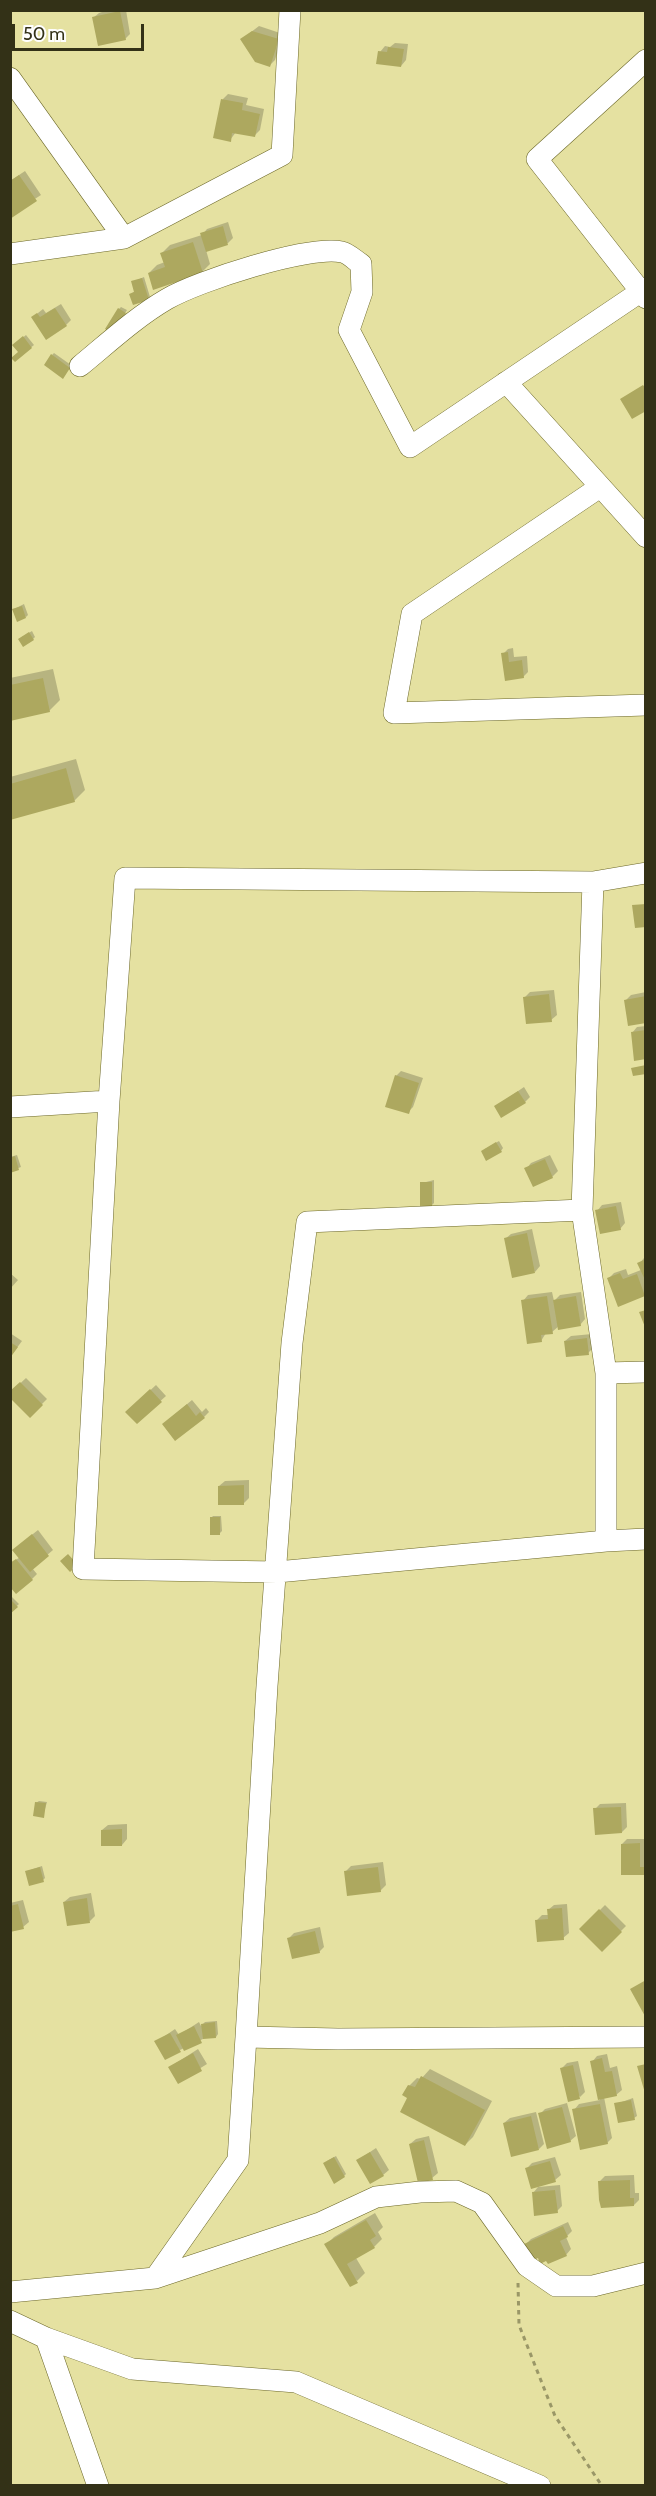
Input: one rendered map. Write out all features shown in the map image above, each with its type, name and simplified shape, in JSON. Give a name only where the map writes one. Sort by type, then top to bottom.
[{"type":"street","points":[[10,254],[124,238],[282,155],[290,10]]},
{"type":"street","points":[[80,366],[131,324],[165,300],[193,285],[305,253],[344,252],[361,264],[362,292],[349,330],[410,447],[644,292],[537,159],[645,60]]},
{"type":"street","points":[[10,78],[124,238]]},
{"type":"street","points":[[506,382],[645,537]]},
{"type":"street","points":[[600,487],[412,615],[394,713],[645,705]]},
{"type":"street","points":[[645,873],[593,882],[125,878],[109,1101],[82,1569],[277,1572],[645,1539]]},
{"type":"street","points":[[593,882],[582,1210],[606,1373],[606,1541]]},
{"type":"street","points":[[10,1107],[109,1101]]},
{"type":"street","points":[[155,2278],[238,2160],[267,1686],[292,1342],[307,1222],[582,1210]]},
{"type":"street","points":[[606,1373],[645,1372]]},
{"type":"street","points":[[246,2037],[338,2039],[645,2037]]},
{"type":"street","points":[[10,2292],[155,2278],[320,2223],[376,2197],[420,2192],[456,2192],[482,2203],[526,2266],[556,2286],[593,2286],[645,2273]]},
{"type":"street","points":[[10,2321],[46,2338],[132,2369],[296,2382],[540,2486]]},
{"type":"street","points":[[46,2338],[98,2486]]},
{"type":"path","points":[[518,2254],[519,2325],[555,2416],[602,2486]]},
{"type":"building","points":[[120,11],[126,40],[98,46],[92,17]]},
{"type":"building","points":[[252,31],[279,39],[270,67],[255,62],[240,39]]},
{"type":"building","points":[[388,47],[404,49],[401,67],[376,64],[378,51],[387,52]]},
{"type":"building","points":[[221,99],[243,103],[242,110],[260,114],[255,137],[232,133],[231,142],[213,138]]},
{"type":"building","points":[[19,175],[37,201],[10,219],[10,181]]},
{"type":"building","points":[[223,226],[228,245],[206,252],[200,233]]},
{"type":"building","points":[[193,242],[203,273],[153,290],[148,273],[165,267],[160,253]]},
{"type":"building","points":[[142,278],[149,300],[133,305],[129,294],[134,292],[131,281]]},
{"type":"building","points":[[55,308],[67,326],[46,340],[31,317],[37,313],[40,317]]},
{"type":"building","points":[[118,308],[126,313],[113,334],[105,329]]},
{"type":"building","points":[[23,336],[32,348],[15,362],[11,358],[18,352],[12,345]]},
{"type":"building","points":[[51,354],[70,368],[63,379],[44,365]]},
{"type":"building","points":[[643,385],[646,389],[646,411],[632,419],[620,399]]},
{"type":"building","points":[[22,606],[26,618],[17,622],[12,609]]},
{"type":"building","points":[[29,632],[34,640],[23,647],[18,639]]},
{"type":"building","points":[[508,652],[509,662],[522,660],[524,678],[505,681],[501,653]]},
{"type":"building","points":[[43,678],[50,712],[10,721],[10,685]]},
{"type":"building","points":[[66,768],[75,802],[10,820],[10,784]]},
{"type":"building","points":[[646,904],[646,927],[635,928],[632,905]]},
{"type":"building","points":[[549,994],[552,1022],[526,1024],[523,997]]},
{"type":"building","points":[[646,996],[646,1023],[628,1026],[624,1000]]},
{"type":"building","points":[[646,1030],[646,1059],[634,1061],[631,1032]]},
{"type":"building","points":[[646,1065],[646,1074],[633,1076],[631,1068]]},
{"type":"building","points":[[395,1075],[419,1083],[409,1114],[385,1107]]},
{"type":"building","points":[[518,1091],[526,1103],[501,1118],[494,1106]]},
{"type":"building","points":[[496,1142],[502,1152],[486,1161],[481,1151]]},
{"type":"building","points":[[15,1156],[19,1170],[10,1173],[10,1158]]},
{"type":"building","points":[[545,1159],[553,1178],[533,1187],[524,1168]]},
{"type":"building","points":[[420,1182],[432,1182],[432,1206],[420,1207]]},
{"type":"building","points":[[616,1206],[621,1230],[600,1234],[595,1210]]},
{"type":"building","points":[[527,1233],[535,1273],[512,1278],[504,1238]]},
{"type":"building","points":[[646,1259],[646,1282],[637,1263]]},
{"type":"building","points":[[620,1273],[623,1279],[637,1274],[645,1296],[618,1307],[607,1278]]},
{"type":"building","points":[[547,1296],[553,1334],[541,1335],[542,1342],[527,1344],[521,1300]]},
{"type":"building","points":[[576,1296],[581,1326],[558,1330],[553,1300]]},
{"type":"building","points":[[646,1310],[646,1327],[645,1327],[639,1312]]},
{"type":"building","points":[[587,1338],[589,1355],[566,1357],[564,1341]]},
{"type":"building","points":[[10,1342],[18,1347],[10,1358]]},
{"type":"building","points":[[20,1382],[43,1405],[30,1418],[10,1398],[10,1391]]},
{"type":"building","points":[[150,1389],[162,1402],[137,1424],[125,1412]]},
{"type":"building","points":[[187,1404],[196,1416],[200,1412],[205,1418],[175,1441],[162,1424]]},
{"type":"building","points":[[244,1485],[244,1505],[218,1505],[218,1486]]},
{"type":"building","points":[[210,1517],[220,1517],[220,1535],[210,1535]]},
{"type":"building","points":[[32,1534],[49,1556],[30,1572],[12,1550]]},
{"type":"building","points":[[68,1554],[78,1565],[70,1572],[60,1561]]},
{"type":"building","points":[[16,1559],[33,1580],[16,1594],[10,1587],[10,1563]]},
{"type":"building","points":[[10,1599],[18,1607],[10,1614]]},
{"type":"building","points":[[35,1802],[46,1803],[44,1818],[33,1816]]},
{"type":"building","points":[[621,1807],[622,1833],[595,1835],[593,1808]]},
{"type":"building","points":[[122,1829],[122,1846],[101,1846],[101,1830]]},
{"type":"building","points":[[640,1843],[640,1867],[646,1867],[646,1875],[621,1875],[621,1844]]},
{"type":"building","points":[[40,1867],[44,1882],[29,1886],[25,1871]]},
{"type":"building","points":[[378,1867],[381,1892],[347,1896],[344,1871]]},
{"type":"building","points":[[87,1898],[90,1923],[67,1926],[63,1902]]},
{"type":"building","points":[[18,1904],[24,1929],[10,1932],[10,1906]]},
{"type":"building","points":[[562,1908],[564,1940],[537,1942],[535,1920],[548,1919],[547,1909]]},
{"type":"building","points":[[599,1909],[622,1932],[602,1952],[579,1929]]},
{"type":"building","points":[[315,1931],[320,1953],[292,1959],[287,1938]]},
{"type":"building","points":[[646,1980],[646,2018],[630,1989]]},
{"type":"building","points":[[215,2022],[216,2038],[203,2039],[201,2024]]},
{"type":"building","points":[[194,2026],[202,2043],[184,2051],[176,2035]]},
{"type":"building","points":[[170,2033],[181,2052],[165,2060],[154,2041]]},
{"type":"building","points":[[193,2053],[202,2071],[178,2084],[168,2067]]},
{"type":"building","points":[[602,2058],[605,2072],[612,2071],[617,2096],[598,2100],[590,2061]]},
{"type":"building","points":[[646,2064],[646,2093],[645,2093],[637,2066]]},
{"type":"building","points":[[573,2065],[580,2099],[568,2102],[560,2068]]},
{"type":"building","points":[[421,2076],[485,2110],[465,2146],[400,2112],[407,2098],[402,2095],[408,2085],[415,2087]]},
{"type":"building","points":[[631,2100],[635,2120],[618,2123],[614,2103]]},
{"type":"building","points":[[600,2104],[608,2144],[580,2150],[572,2109]]},
{"type":"building","points":[[562,2107],[571,2142],[547,2149],[538,2113]]},
{"type":"building","points":[[531,2116],[539,2150],[511,2157],[503,2123]]},
{"type":"building","points":[[424,2140],[433,2180],[418,2183],[409,2144]]},
{"type":"building","points":[[370,2152],[384,2176],[370,2184],[356,2160]]},
{"type":"building","points":[[334,2157],[345,2177],[334,2184],[323,2163]]},
{"type":"building","points":[[550,2161],[556,2182],[531,2189],[525,2168]]},
{"type":"building","points":[[630,2180],[630,2198],[634,2198],[634,2206],[601,2208],[598,2181]]},
{"type":"building","points":[[555,2190],[558,2213],[534,2216],[532,2192]]},
{"type":"building","points":[[366,2220],[376,2236],[370,2240],[375,2248],[347,2264],[358,2283],[350,2287],[324,2244]]},
{"type":"building","points":[[563,2226],[568,2237],[560,2241],[567,2256],[548,2264],[546,2261],[540,2264],[538,2258],[532,2261],[524,2244]]}]
